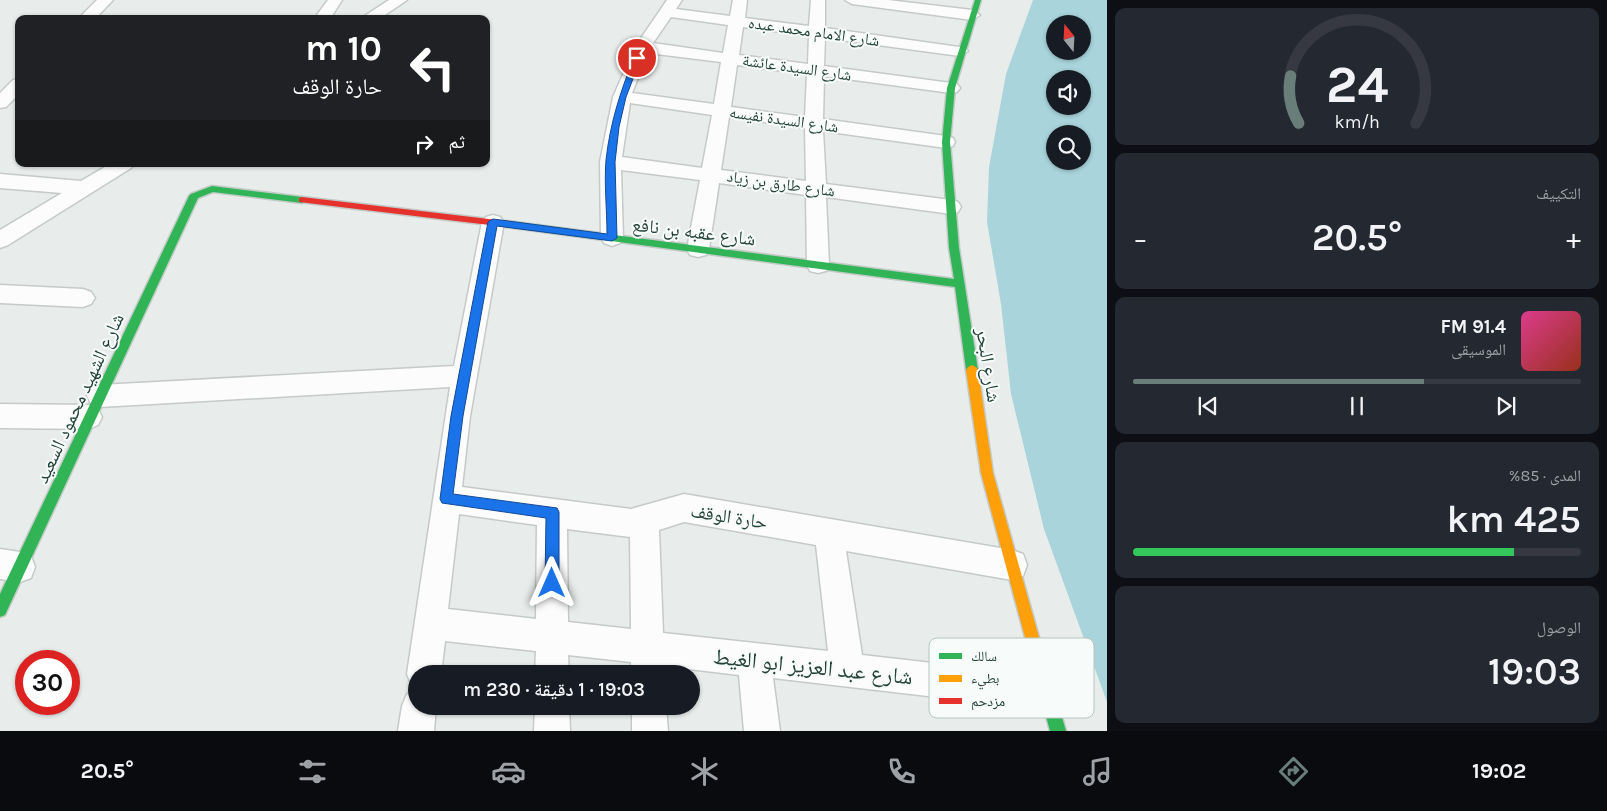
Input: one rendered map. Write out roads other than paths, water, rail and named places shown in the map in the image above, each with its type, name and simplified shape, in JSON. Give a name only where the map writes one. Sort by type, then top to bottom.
[{"type":"street","points":[[90,15],[106,0]]},
{"type":"street","points":[[325,15],[335,0]]},
{"type":"street","points":[[375,15],[400,0]]},
{"type":"street","points":[[698,249],[740,0]]},
{"type":"street","points":[[818,0],[814,124],[818,265]]},
{"type":"street","points":[[852,0],[972,15]]},
{"type":"street","name":"شارع البحر","points":[[978,0],[960,51],[951,88],[946,142],[951,207],[959,284],[987,473],[1032,638]]},
{"type":"street","points":[[612,238],[610,162],[622,97],[643,47],[671,6]]},
{"type":"street","name":"شارع الامام محمد عبده","points":[[671,6],[736,20],[960,51]]},
{"type":"street","name":"شارع السيدة عائشة","points":[[643,47],[951,88]]},
{"type":"street","points":[[1,100],[15,88]]},
{"type":"street","name":"شارع السيدة نفيسه","points":[[622,97],[946,142]]},
{"type":"street","name":"شارع طارق بن زياد","points":[[610,162],[951,207]]},
{"type":"street","points":[[0,240],[119,167]]},
{"type":"street","points":[[0,181],[82,188]]},
{"type":"street","name":"شارع عقبه بن نافع","points":[[190,202],[194,196],[212,188],[493,222],[959,284]]},
{"type":"street","name":"شارع الشهيد محمود السعيد","points":[[0,610],[10,565],[94,407],[190,202]]},
{"type":"street","points":[[425,665],[464,376],[493,222]]},
{"type":"street","points":[[0,294],[83,298]]},
{"type":"street","points":[[0,416],[464,376]]},
{"type":"street","name":"حارة الوقف","points":[[446,499],[631,523],[658,518],[671,509],[684,508],[1012,565]]},
{"type":"street","points":[[552,512],[552,665]]},
{"type":"street","points":[[644,522],[648,661]]},
{"type":"street","points":[[829,533],[847,670]]},
{"type":"street","name":"شارع عبد العزيز ابو الغيط","points":[[430,623],[552,636],[648,661],[754,660],[929,679]]},
{"type":"street","points":[[754,660],[762,731]]},
{"type":"street","points":[[416,731],[418,715]]},
{"type":"street","points":[[552,715],[552,731]]},
{"type":"street","points":[[649,715],[650,731]]},
{"type":"street","name":"شارع البحر","points":[[1054,718],[1058,731]]},
{"type":"water","points":[[1033,0],[1107,0],[1107,702],[1094,666],[1094,638],[1084,638],[1044,529],[1011,394],[1001,304],[987,222],[989,167],[1006,74]]}]
